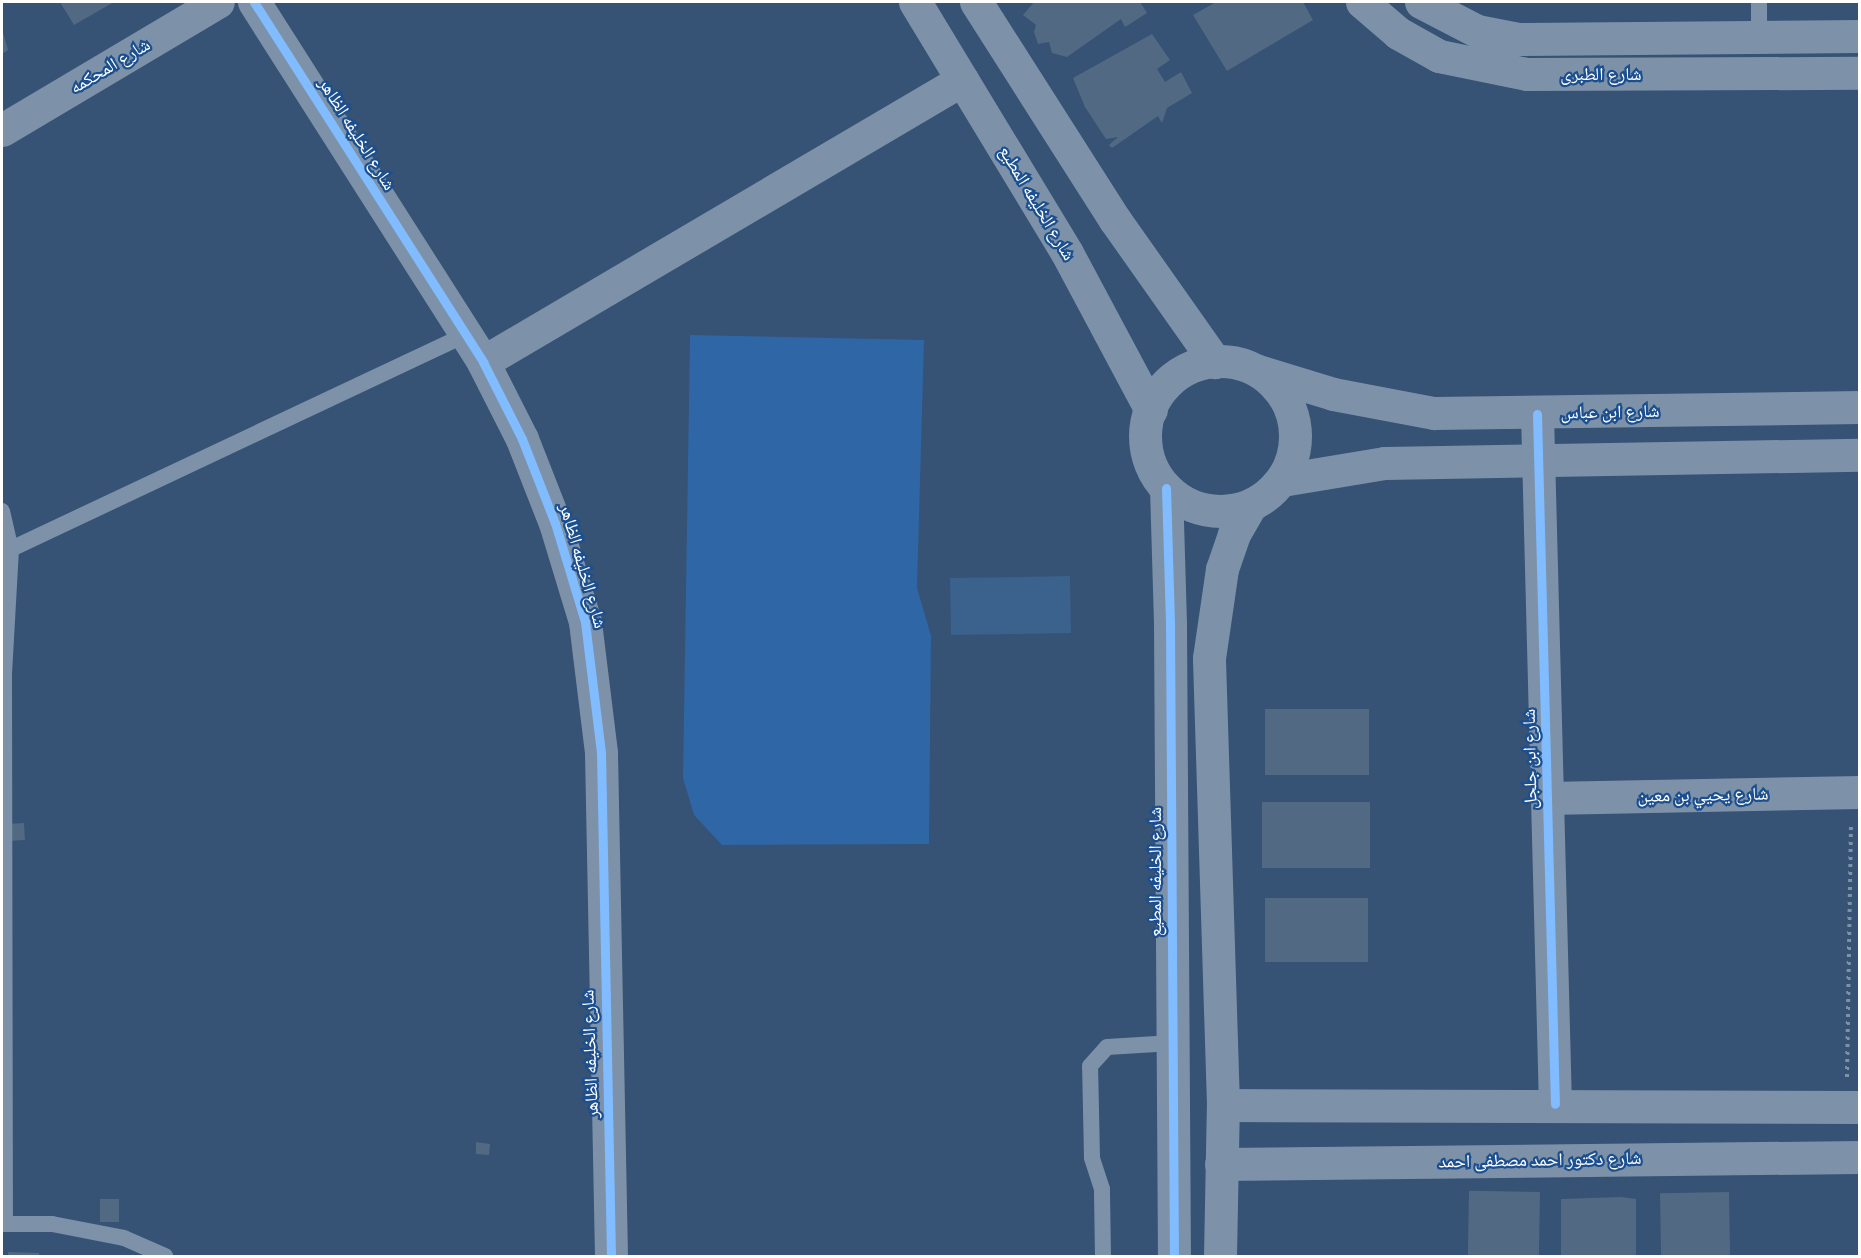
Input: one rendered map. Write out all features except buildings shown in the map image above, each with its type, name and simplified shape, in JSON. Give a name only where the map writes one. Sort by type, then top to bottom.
[{"type":"street","name":"شارع المحكمه","points":[[2,130],[218,2]]},
{"type":"street","name":"شارع الخليفه الظاهر","points":[[254,2],[483,362],[522,439],[551,512],[585,622],[601,753],[611,1257]]},
{"type":"street","name":"شارع الخليفه المطيع","points":[[915,2],[1067,253],[1150,410]]},
{"type":"street","points":[[976,2],[1115,220],[1215,362]]},
{"type":"street","name":"شارع الطبرى","points":[[1362,2],[1398,33],[1438,56],[1527,74],[1860,72]]},
{"type":"street","name":"شارع الطبرى","points":[[1421,2],[1477,31],[1518,39],[1562,42],[1759,36],[1860,36]]},
{"type":"street","points":[[483,362],[962,80]]},
{"type":"street","points":[[1220,1257],[1223,1105],[1209,658],[1222,569],[1234,534],[1250,506],[1282,480],[1292,457],[1295,432],[1292,416],[1277,387],[1258,371],[1232,362],[1215,362],[1178,374],[1157,394],[1150,410],[1144,441],[1148,461],[1166,488],[1196,508],[1223,512],[1250,506]]},
{"type":"street","name":"شارع ابن عباس","points":[[1258,371],[1333,394],[1434,413],[1537,414],[1860,408]]},
{"type":"street","name":"شارع ابن جلجل","points":[[1537,414],[1555,1104]]},
{"type":"street","points":[[1282,480],[1385,463],[1860,454]]},
{"type":"street","name":"شارع الخليفه المطيع","points":[[1166,488],[1170,625],[1174,1257]]},
{"type":"street","name":"شارع يحيي بن معين","points":[[1547,798],[1855,792]]},
{"type":"street","points":[[1223,1105],[1555,1104],[1853,1107]]},
{"type":"street","name":"شارع دكتور احمد مصطفى احمد","points":[[1221,1164],[1860,1157]]},
{"type":"lane","points":[[1759,2],[1759,36]]},
{"type":"lane","points":[[10,549],[465,335]]},
{"type":"lane","points":[[2,511],[10,549],[3,674],[3,1224],[52,1224],[114,1236],[165,1257]]},
{"type":"lane","points":[[1103,1257],[1102,1189],[1092,1158],[1089,1066],[1107,1047],[1173,1043]]},
{"type":"path","points":[[1853,1107],[1855,792]]},
{"type":"shaded area","points":[[690,335],[924,340],[917,588],[931,636],[929,844],[722,845],[694,815],[683,778]]},
{"type":"shaded area","points":[[1070,576],[1071,633],[951,635],[950,578]]},
{"type":"cycle path","points":[[254,2],[483,362],[522,439],[555,523],[585,622],[601,753],[611,1256]]},
{"type":"cycle path","points":[[1537,414],[1555,1104]]},
{"type":"cycle path","points":[[1166,488],[1170,625],[1174,1256]]}]
